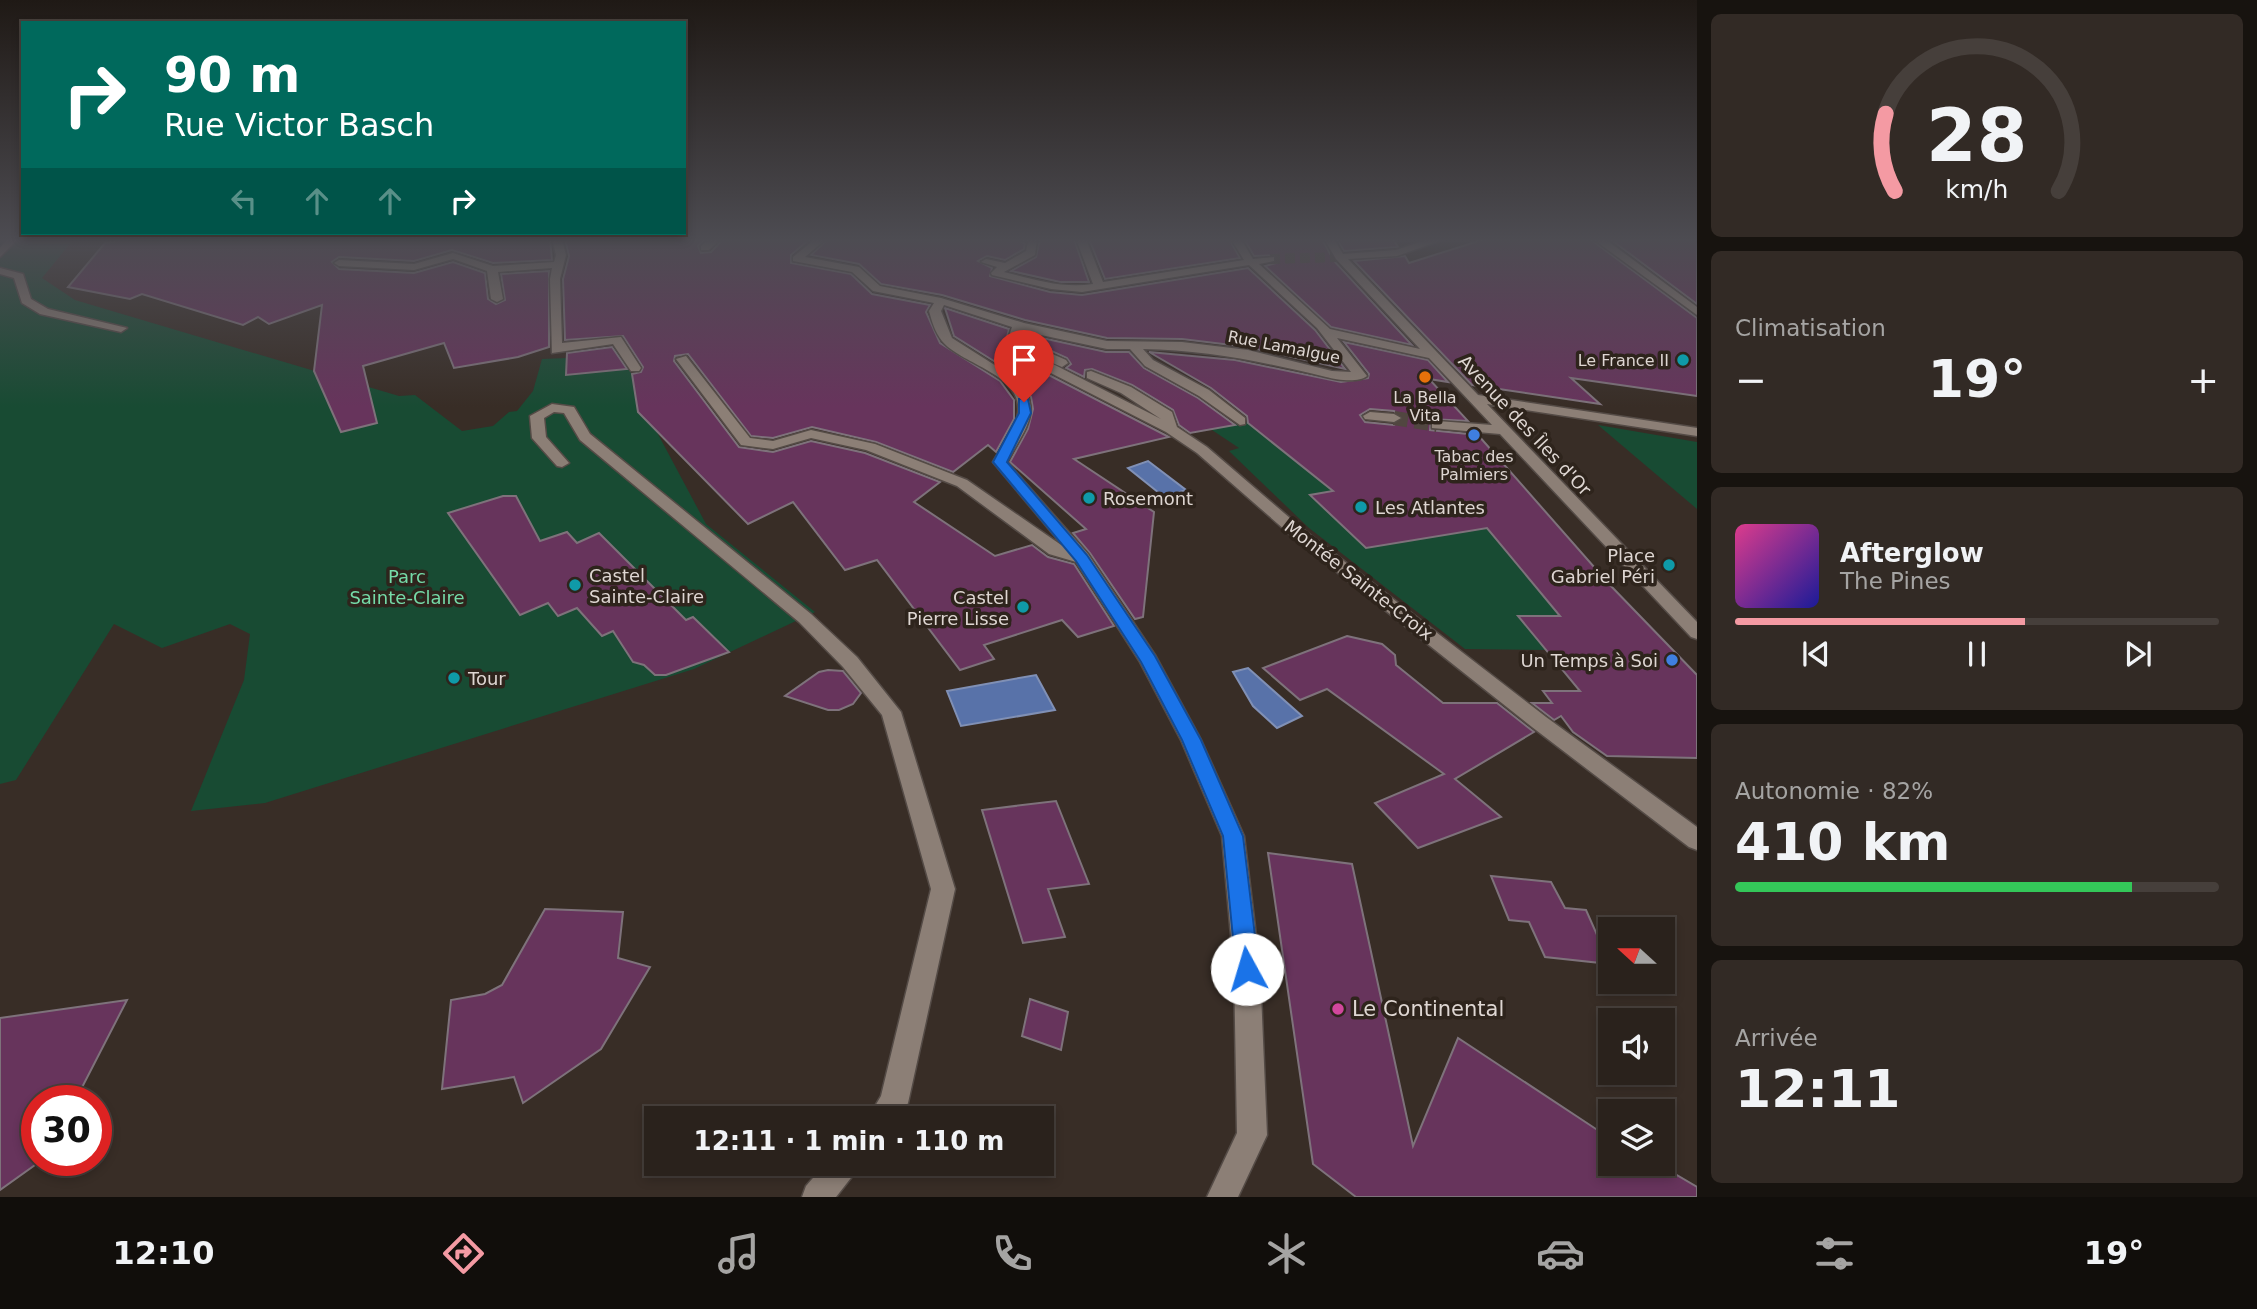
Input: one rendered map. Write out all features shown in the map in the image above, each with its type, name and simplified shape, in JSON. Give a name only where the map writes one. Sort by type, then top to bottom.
[{"type":"street","points":[[24,295],[26,301],[44,312],[121,328]]},
{"type":"street","points":[[496,295],[497,299]]},
{"type":"street","points":[[557,295],[556,350],[571,344],[617,340],[635,368]]},
{"type":"street","name":"Rue Lamalgue","points":[[908,295],[941,301],[1021,326],[1107,345],[1182,346],[1248,354],[1332,375],[1361,376],[1326,332]]},
{"type":"street","points":[[1286,295],[1326,332],[1433,355]]},
{"type":"street","name":"Avenue des Îles d'Or","points":[[1376,295],[1697,633]]},
{"type":"street","points":[[1674,295],[1697,312]]},
{"type":"street","points":[[941,301],[935,311],[940,330],[948,341],[1002,374],[1014,384],[1024,402],[1025,413],[1000,462],[1082,558],[1149,660],[1191,740],[1233,836],[1247,969],[1252,1135],[1222,1197]]},
{"type":"street","points":[[1021,326],[1016,330],[1014,340],[1018,344],[1126,390],[1167,415],[1171,429]]},
{"type":"street","points":[[1134,346],[1149,363],[1204,393],[1240,421]]},
{"type":"street","points":[[682,359],[746,442],[772,445],[811,434],[870,447],[962,483],[1055,550],[1082,558]]},
{"type":"street","name":"Montée Sainte-Croix","points":[[1002,374],[1045,365],[1171,429],[1202,450],[1299,534],[1528,713],[1697,840]]},
{"type":"street","points":[[1474,398],[1697,432]]},
{"type":"street","points":[[562,463],[539,439],[537,416],[552,408],[569,410],[585,437],[805,618],[850,662],[891,712],[943,889],[892,1106]]},
{"type":"street","points":[[1370,416],[1394,418]]},
{"type":"street","points":[[1437,425],[1502,430]]},
{"type":"street","points":[[817,1197],[834,1176]]},
{"type":"green space","name":"Parc Sainte-Claire","points":[[0,295],[67,295],[75,300],[399,396],[415,395],[462,431],[493,426],[509,412],[517,411],[533,391],[542,359],[567,358],[567,351],[618,348],[632,375],[635,391],[706,524],[815,612],[694,669],[265,803],[191,811],[244,680],[250,634],[230,624],[162,648],[114,624],[16,780],[0,784]]},
{"type":"green space","points":[[1360,410],[1365,418],[1355,418],[1455,488],[1560,616],[1519,617],[1547,650],[1465,649],[1309,528],[1229,451],[1239,448],[1203,424],[1236,424],[1231,419],[1247,422],[1267,438]]},
{"type":"green space","points":[[1598,425],[1697,442],[1697,509]]},
{"type":"water","points":[[1148,461],[1186,490],[1164,497],[1128,468]]},
{"type":"water","points":[[1248,668],[1302,716],[1277,728],[1253,706],[1233,672]]},
{"type":"water","points":[[1036,675],[1055,710],[961,726],[947,691]]},
{"type":"building","points":[[109,295],[140,295],[130,299]]},
{"type":"building","points":[[145,295],[488,295],[488,299],[496,304],[505,300],[504,295],[549,295],[549,347],[518,357],[454,368],[444,343],[363,366],[377,423],[341,432],[314,371],[322,305],[269,324],[258,317],[243,325]]},
{"type":"building","points":[[564,295],[877,295],[930,305],[926,312],[940,343],[1000,381],[1014,400],[1014,419],[996,452],[988,445],[953,472],[876,442],[812,427],[773,438],[751,436],[688,354],[675,356],[674,361],[739,447],[773,452],[811,441],[865,453],[940,482],[914,502],[995,556],[1032,545],[1048,557],[1074,564],[1114,626],[1078,637],[1062,620],[984,645],[994,659],[960,670],[877,560],[845,570],[793,502],[748,524],[638,412],[632,374],[641,372],[643,367],[623,336],[565,340]]},
{"type":"building","points":[[942,295],[1277,295],[1315,330],[1345,369],[1248,347],[1182,339],[1107,338],[1025,320]]},
{"type":"building","points":[[1296,295],[1365,295],[1412,345],[1331,327]]},
{"type":"building","points":[[1386,295],[1666,295],[1697,318],[1697,396],[1571,378],[1600,404],[1472,385]]},
{"type":"building","points":[[1685,295],[1697,295],[1697,304]]},
{"type":"building","points":[[945,308],[1009,329],[1006,341],[1013,349],[1041,361],[1005,368],[954,336]]},
{"type":"building","points":[[1024,334],[1106,352],[1129,352],[1144,368],[1198,398],[1235,425],[1190,433],[1179,425],[1173,410],[1132,385],[1092,369],[1085,370],[1084,377],[1066,368],[1071,364],[1067,358],[1025,339]]},
{"type":"building","points":[[1344,342],[1428,360],[1448,382],[1429,379],[1468,421],[1431,419],[1430,430],[1478,435],[1609,584],[1697,675],[1697,758],[1607,756],[1573,732],[1561,716],[1554,720],[1532,703],[1552,703],[1543,691],[1580,691],[1518,616],[1560,616],[1487,528],[1366,548],[1310,495],[1333,491],[1248,423],[1247,416],[1211,388],[1149,352],[1235,360],[1341,382],[1368,378],[1369,374]],"holes":[[[1370,409],[1394,411],[1403,419],[1394,425],[1365,422],[1360,415]]]},
{"type":"building","points":[[612,347],[627,369],[566,375],[567,353]]},
{"type":"building","points":[[1043,372],[1169,437],[1074,459],[1154,512],[1143,617],[1135,619],[1073,533],[1086,529],[1010,462],[1028,429],[1033,409],[1031,397],[1017,378]]},
{"type":"building","name":"Castel Sainte-Claire","points":[[503,496],[516,496],[540,541],[567,532],[577,543],[599,533],[686,620],[693,617],[729,652],[666,675],[655,675],[644,665],[633,662],[613,631],[602,636],[577,608],[558,616],[548,603],[520,615],[448,513]]},
{"type":"building","points":[[1347,636],[1382,644],[1395,655],[1396,665],[1443,703],[1497,703],[1534,732],[1455,779],[1501,817],[1418,848],[1375,803],[1444,774],[1327,689],[1300,700],[1263,668]]},
{"type":"building","points":[[843,671],[861,693],[853,704],[839,710],[828,710],[785,696],[819,672]]},
{"type":"building","points":[[1056,801],[1089,884],[1048,889],[1065,937],[1023,943],[982,810]]},
{"type":"building","name":"Le Continental","points":[[1268,853],[1352,864],[1413,1146],[1458,1038],[1598,1130],[1598,1176],[1675,1174],[1697,1187],[1697,1197],[1356,1197],[1313,1164]]},
{"type":"building","points":[[1491,876],[1551,882],[1565,908],[1586,910],[1598,937],[1598,963],[1545,957],[1529,922],[1509,920]]},
{"type":"building","points":[[545,909],[623,912],[618,958],[650,967],[601,1049],[523,1103],[514,1077],[442,1089],[451,1000],[485,994],[502,985]]},
{"type":"building","points":[[1030,999],[1068,1012],[1061,1050],[1022,1036]]},
{"type":"building","points":[[127,1000],[83,1085],[21,1085],[21,1175],[0,1190],[0,1018]]},
{"type":"tunnel","points":[[1394,418],[1437,425]]},
{"type":"place","name":"Le France II","points":[[1683,360]]},
{"type":"place","name":"La Bella Vita","points":[[1425,377]]},
{"type":"place","name":"Tabac des Palmiers","points":[[1474,435]]},
{"type":"place","name":"Rosemont","points":[[1089,498]]},
{"type":"place","name":"Les Atlantes","points":[[1361,507]]},
{"type":"place","name":"Place Gabriel Péri","points":[[1669,565]]},
{"type":"place","name":"Castel Sainte-Claire","points":[[575,585]]},
{"type":"place","name":"Castel Pierre Lisse","points":[[1023,607]]},
{"type":"place","name":"Un Temps à Soi","points":[[1672,660]]},
{"type":"place","name":"Tour","points":[[454,678]]},
{"type":"place","name":"Le Continental","points":[[1338,1009]]},
{"type":"route","points":[[1024,402],[1025,413],[1000,462],[1082,558],[1149,660],[1191,740],[1233,836],[1247,969]]}]
